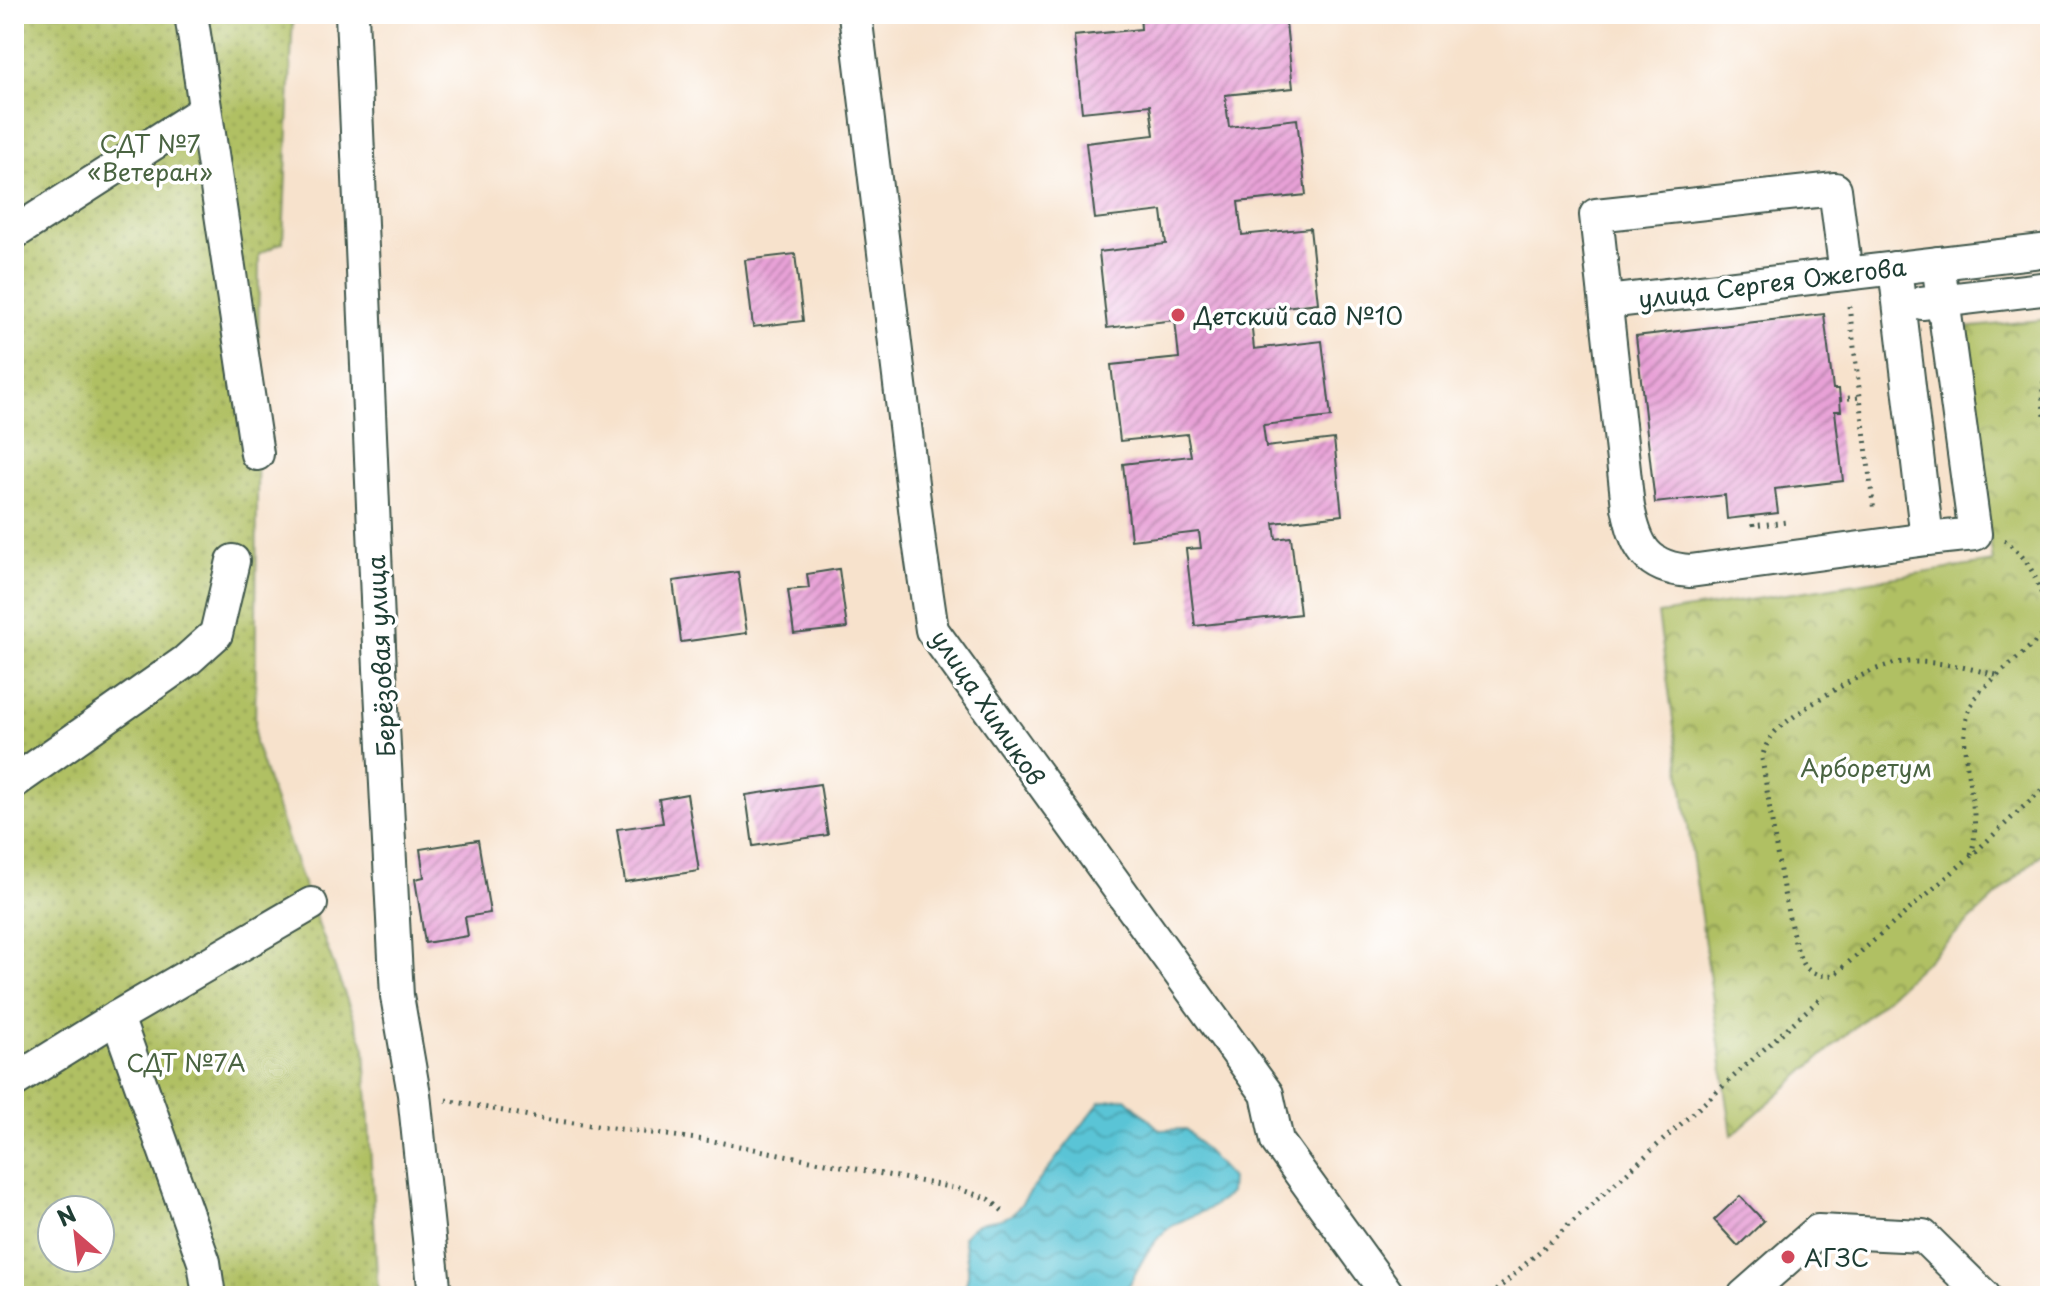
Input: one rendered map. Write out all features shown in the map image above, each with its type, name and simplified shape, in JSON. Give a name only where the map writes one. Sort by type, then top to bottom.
[{"type":"street","points":[[191,14],[257,454]]},
{"type":"street","name":"Берёзовая улица","points":[[352,14],[397,996],[414,1094],[435,1296]]},
{"type":"street","name":"улица Химиков","points":[[855,14],[932,630],[1267,1094],[1277,1141],[1389,1296]]},
{"type":"street","points":[[14,233],[204,111]]},
{"type":"street","points":[[1846,274],[1835,189],[1596,215],[1628,507],[1636,539],[1655,563],[1665,568],[1690,571],[1975,534]]},
{"type":"street","name":"улица Сергея Ожегова","points":[[1607,302],[2050,250]]},
{"type":"street","name":"улица Сергея Ожегова","points":[[1938,263],[1975,534]]},
{"type":"street","points":[[1895,268],[1927,539]]},
{"type":"street","points":[[1900,306],[2050,288]]},
{"type":"street","points":[[14,782],[186,661],[216,634],[233,561]]},
{"type":"street","points":[[14,1081],[311,904]]},
{"type":"street","points":[[117,1017],[204,1262],[209,1296]]},
{"type":"street","points":[[1744,1296],[1818,1231],[1923,1236],[1984,1296]]},
{"type":"path","points":[[1846,274],[1874,512]]},
{"type":"path","points":[[2050,367],[2043,381],[2043,401],[2050,441]]},
{"type":"path","points":[[1840,399],[1860,397]]},
{"type":"path","points":[[1971,856],[1976,823],[1965,736],[1966,716],[1971,702],[1996,675],[2050,629],[2038,580],[2027,562],[2002,538],[1975,534]]},
{"type":"path","points":[[1996,675],[1964,666],[1937,663],[1883,665],[1784,726],[1765,747],[1762,759],[1795,945],[1804,966],[1821,976],[1834,975],[1971,856],[2050,782]]},
{"type":"path","points":[[1490,1296],[1823,996]]},
{"type":"path","points":[[414,1094],[550,1120],[713,1141],[959,1189],[989,1199],[1006,1214]]},
{"type":"green space","points":[[14,14],[293,14],[283,242],[259,254],[255,743],[302,881],[365,1048],[378,1296],[14,1296]]},
{"type":"green space","name":"Арборетум","points":[[2050,319],[2050,846],[1866,1017],[1732,1135],[1658,614],[1993,562],[1964,328]]},
{"type":"water","points":[[1126,1098],[1160,1130],[1186,1129],[1231,1178],[1230,1193],[1215,1205],[1177,1223],[1162,1234],[1149,1250],[1123,1296],[956,1296],[968,1277],[963,1237],[969,1230],[1014,1213],[1100,1102]]},
{"type":"building","name":"Детский сад №10","points":[[1140,14],[1216,14],[1216,20],[1285,14],[1293,88],[1225,95],[1229,127],[1297,119],[1306,195],[1238,202],[1242,235],[1310,228],[1318,303],[1250,311],[1254,349],[1322,341],[1331,417],[1263,425],[1266,447],[1334,439],[1342,515],[1274,523],[1276,539],[1291,537],[1300,614],[1195,626],[1186,549],[1201,548],[1199,532],[1131,540],[1123,464],[1191,456],[1187,434],[1120,441],[1111,365],[1179,358],[1175,320],[1107,328],[1099,252],[1166,244],[1162,211],[1095,219],[1086,143],[1154,135],[1150,105],[1082,112],[1074,36],[1141,29]]},
{"type":"building","points":[[795,254],[803,321],[753,327],[745,260]]},
{"type":"building","points":[[1824,314],[1833,389],[1839,389],[1841,411],[1835,411],[1843,481],[1775,489],[1778,513],[1727,519],[1725,495],[1655,503],[1636,336]]},
{"type":"building","points":[[839,569],[847,628],[794,634],[788,590],[809,588],[807,574]]},
{"type":"building","points":[[738,572],[747,633],[681,642],[673,581]]},
{"type":"building","points":[[820,784],[828,835],[753,846],[746,795]]},
{"type":"building","points":[[687,794],[699,871],[625,882],[617,829],[663,823],[659,799]]},
{"type":"building","points":[[478,840],[490,913],[465,917],[468,936],[425,943],[415,879],[424,877],[420,849]]},
{"type":"building","points":[[1740,1196],[1764,1221],[1738,1246],[1714,1220]]},
{"type":"place","name":"Детский сад №10","points":[[1178,315]]},
{"type":"place","name":"АГЗС","points":[[1788,1257]]},
{"type":"park label","name":"СДТ №7 «Ветеран»","points":[[150,157]]},
{"type":"park label","name":"СДТ №7А","points":[[186,1062]]}]
